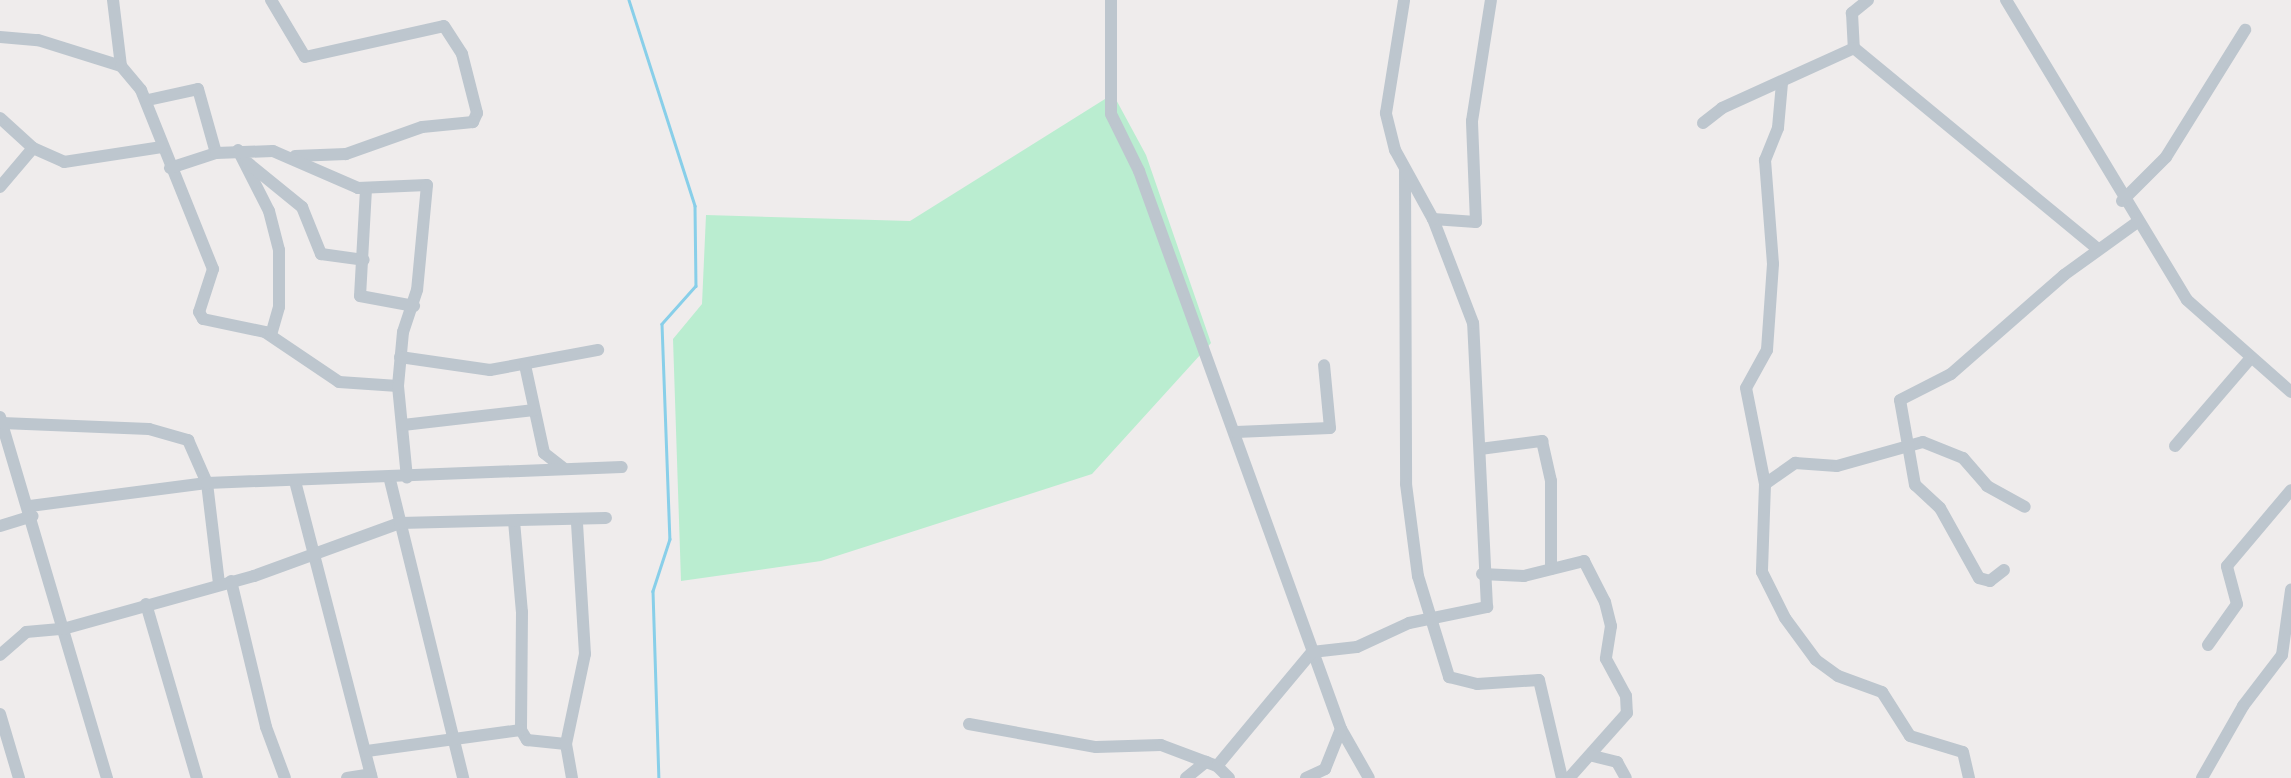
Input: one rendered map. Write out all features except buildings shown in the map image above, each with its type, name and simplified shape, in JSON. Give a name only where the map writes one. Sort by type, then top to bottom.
[{"type":"street","points":[[113,0],[121,66],[148,100],[162,147],[213,269],[199,312],[203,319],[271,335],[339,382],[398,386]]},
{"type":"street","points":[[170,167],[216,153],[295,156],[346,154],[422,127],[473,122],[477,113],[462,54],[444,26],[306,57],[271,0]]},
{"type":"street","points":[[1111,0],[1108,105],[1139,171],[1236,432],[1341,729],[1369,778]]},
{"type":"street","points":[[1186,778],[1212,764],[1312,653],[1357,647],[1434,619],[1486,608],[1482,573],[1480,449],[1473,323],[1433,219],[1405,170],[1386,113],[1404,0]]},
{"type":"street","points":[[1433,219],[1476,222],[1472,121],[1491,0]]},
{"type":"street","points":[[1868,0],[1852,12],[1854,48],[2098,249]]},
{"type":"street","points":[[2006,0],[2122,201],[2197,313],[2249,360],[2291,392]]},
{"type":"street","points":[[2122,201],[2166,157],[2245,30]]},
{"type":"street","points":[[0,37],[38,40],[121,66]]},
{"type":"street","points":[[1703,123],[1722,108],[1854,48]]},
{"type":"street","points":[[1782,83],[1779,128],[1765,160],[1773,264],[1766,350],[1746,388],[1765,484],[1762,572],[1785,618],[1827,668],[1882,692],[1910,736],[1963,752],[1969,778]]},
{"type":"street","points":[[148,100],[198,89],[216,153]]},
{"type":"street","points":[[0,118],[33,148],[64,162],[162,147]]},
{"type":"street","points":[[0,187],[33,148]]},
{"type":"street","points":[[241,155],[302,207],[321,254],[364,260]]},
{"type":"street","points":[[241,155],[279,250],[279,307],[271,335]]},
{"type":"street","points":[[295,156],[366,189],[420,184],[429,189],[414,306],[400,356],[398,386],[407,478]]},
{"type":"street","points":[[1405,170],[1406,484],[1418,576],[1434,619],[1449,677],[1477,684],[1539,680],[1562,778]]},
{"type":"street","points":[[366,189],[360,296],[414,306]]},
{"type":"street","points":[[2004,570],[1990,581],[1979,578],[1935,502],[1913,482],[1903,444],[1900,400],[1951,374],[2098,249],[2136,223]]},
{"type":"street","points":[[400,356],[482,370],[525,365],[598,350]]},
{"type":"street","points":[[2175,446],[2249,360]]},
{"type":"street","points":[[525,365],[544,453],[563,468]]},
{"type":"street","points":[[1236,432],[1330,428],[1324,365]]},
{"type":"street","points":[[403,425],[534,410]]},
{"type":"street","points":[[107,778],[32,511],[1,420],[164,433],[194,446],[207,483],[225,583],[266,727],[285,778]]},
{"type":"street","points":[[1480,449],[1542,441],[1551,481],[1551,569]]},
{"type":"street","points":[[1765,484],[1795,463],[1837,466],[1903,444],[1947,449],[1971,464],[1992,490],[2025,507]]},
{"type":"street","points":[[0,526],[32,511],[207,483],[296,485],[563,468],[622,467]]},
{"type":"street","points":[[390,480],[463,778]]},
{"type":"street","points":[[296,485],[317,555],[367,751],[371,776],[347,778]]},
{"type":"street","points":[[2208,645],[2237,604],[2227,566],[2291,490]]},
{"type":"street","points":[[0,655],[15,637],[63,629],[225,583],[317,555],[400,523],[577,522],[606,518]]},
{"type":"street","points":[[514,521],[522,612],[521,730],[527,740],[566,744]]},
{"type":"street","points":[[572,778],[566,744],[585,654],[577,522]]},
{"type":"street","points":[[1482,573],[1524,576],[1584,561],[1610,615],[1606,659],[1629,705],[1593,756],[1569,778]]},
{"type":"street","points":[[2202,778],[2243,706],[2282,655],[2291,590]]},
{"type":"street","points":[[146,604],[197,778]]},
{"type":"street","points":[[0,714],[19,778]]},
{"type":"street","points":[[969,724],[1096,747],[1153,743],[1212,764],[1229,778]]},
{"type":"street","points":[[1306,778],[1325,769],[1341,729]]},
{"type":"street","points":[[367,751],[453,736],[521,730]]},
{"type":"street","points":[[1593,756],[1617,762],[1626,778]]},
{"type":"green space","points":[[1113,94],[1146,155],[1211,343],[1092,474],[821,561],[681,581],[673,339],[702,304],[706,215],[910,221]]},
{"type":"waterway","points":[[629,0],[695,206],[696,286],[662,324],[670,539],[653,591],[659,778]]}]
